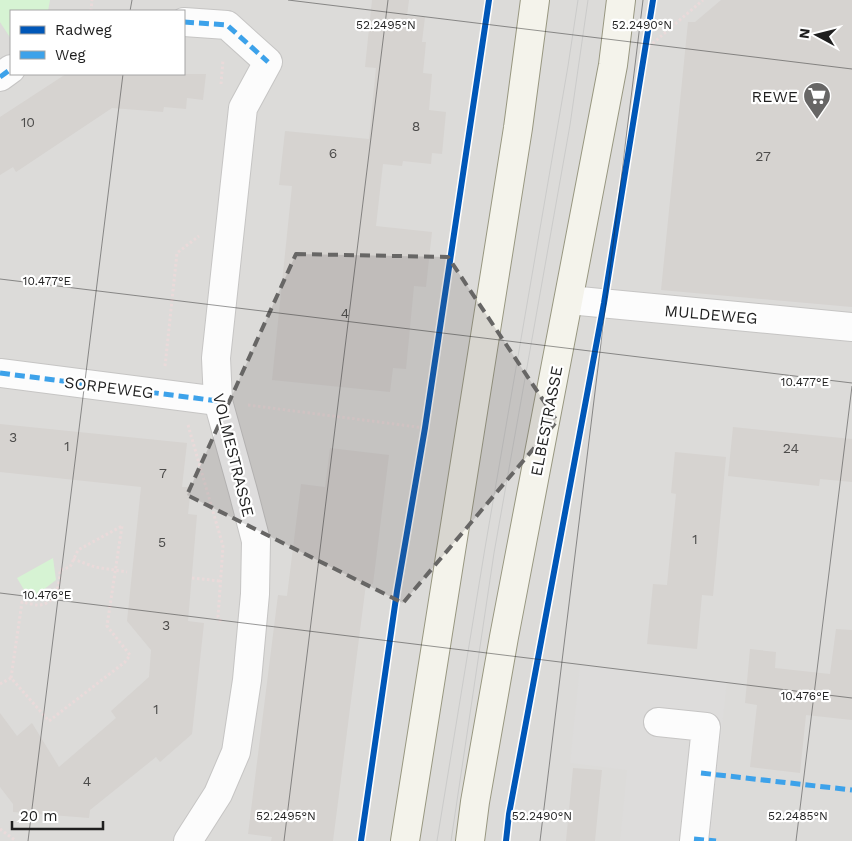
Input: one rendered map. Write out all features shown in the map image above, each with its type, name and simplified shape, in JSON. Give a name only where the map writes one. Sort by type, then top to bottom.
[{"type":"street","points":[[405,841],[518,128],[535,0]]},
{"type":"street","name":"ELBESTRASSE","points":[[470,841],[504,637],[613,65],[621,0]]},
{"type":"street","points":[[185,22],[227,25]]},
{"type":"street","name":"VOLMESTRASSE","points":[[188,841],[218,794],[236,752],[247,680],[255,594],[256,541],[218,401],[216,358],[243,108],[268,62],[227,25]]},
{"type":"street","name":"MULDEWEG","points":[[569,300],[852,327]]},
{"type":"street","name":"SORPEWEG","points":[[0,373],[218,401]]},
{"type":"street","points":[[658,722],[706,727],[694,841]]},
{"type":"path","points":[[643,51],[703,0]]},
{"type":"path","points":[[220,94],[227,25]]},
{"type":"path","points":[[206,231],[177,253],[163,394],[185,418],[223,546],[218,617],[224,625]]},
{"type":"path","points":[[218,401],[425,428]]},
{"type":"path","points":[[122,526],[116,570],[107,626],[130,655],[125,662],[49,722],[11,678],[22,602],[40,605],[49,601],[56,593],[60,582],[60,570],[70,567],[78,550],[122,526]]},
{"type":"path","points":[[73,559],[95,567],[128,572]]},
{"type":"path","points":[[192,578],[220,581]]},
{"type":"path","points":[[0,684],[11,678]]},
{"type":"path","points":[[0,829],[16,841]]},
{"type":"highlighted area","points":[[296,254],[448,257],[557,421],[403,603],[187,495]]},
{"type":"shaded area","points":[[0,0],[852,0],[852,841],[0,841]]},
{"type":"shaded area","points":[[580,666],[727,681],[710,841],[620,841],[627,770],[570,763]]},
{"type":"green space","points":[[0,0],[50,0],[48,10],[10,10],[10,37],[0,22]]},
{"type":"green space","points":[[53,558],[56,580],[30,600],[17,578]]},
{"type":"building","points":[[372,0],[409,0],[407,16],[425,17],[422,42],[426,42],[423,73],[432,74],[429,110],[446,112],[442,154],[432,153],[431,164],[403,161],[402,166],[383,164],[376,226],[432,232],[426,287],[414,286],[406,369],[393,368],[390,392],[272,380],[292,186],[279,185],[285,131],[369,139],[376,68],[365,67]]},
{"type":"building","points":[[721,0],[852,0],[852,307],[661,290],[688,22],[695,22]]},
{"type":"building","points":[[206,74],[203,100],[187,98],[186,109],[164,107],[163,112],[112,108],[16,172],[13,167],[0,175],[0,117],[64,75]]},
{"type":"building","points":[[0,424],[187,443],[182,487],[191,487],[188,514],[197,515],[188,621],[204,623],[192,734],[160,762],[156,757],[90,810],[89,818],[13,812],[13,804],[0,787],[0,713],[17,736],[32,723],[59,767],[116,718],[111,711],[149,677],[151,650],[127,621],[141,487],[0,472]]},
{"type":"building","points":[[733,427],[852,439],[852,482],[820,479],[819,486],[728,476]]},
{"type":"building","points":[[330,448],[389,455],[373,584],[366,584],[333,841],[271,841],[272,837],[248,834],[278,595],[287,596],[301,484],[325,487]]},
{"type":"building","points":[[675,452],[726,457],[713,596],[702,595],[697,649],[647,644],[653,584],[667,585],[676,494],[671,493]]},
{"type":"building","points":[[836,629],[852,630],[852,720],[806,715],[800,773],[750,767],[757,705],[745,703],[750,649],[776,652],[775,668],[830,674]]},
{"type":"building","points":[[573,768],[602,770],[595,841],[566,841]]},
{"type":"tram line","points":[[437,841],[578,0]]},
{"type":"tram line","points":[[451,841],[494,553],[570,125],[588,0]]},
{"type":"marked path","points":[[185,22],[227,25],[268,62]]},
{"type":"marked path","points":[[0,77],[10,70]]},
{"type":"marked path","points":[[0,373],[218,401]]},
{"type":"marked path","points":[[701,773],[852,790]]},
{"type":"marked path","points":[[694,839],[716,841]]},
{"type":"cycle path","points":[[361,841],[397,591],[425,428],[489,0]]},
{"type":"cycle path","points":[[506,841],[509,814],[604,303],[653,0]]},
{"type":"place","name":"REWE","points":[[817,120]]}]
